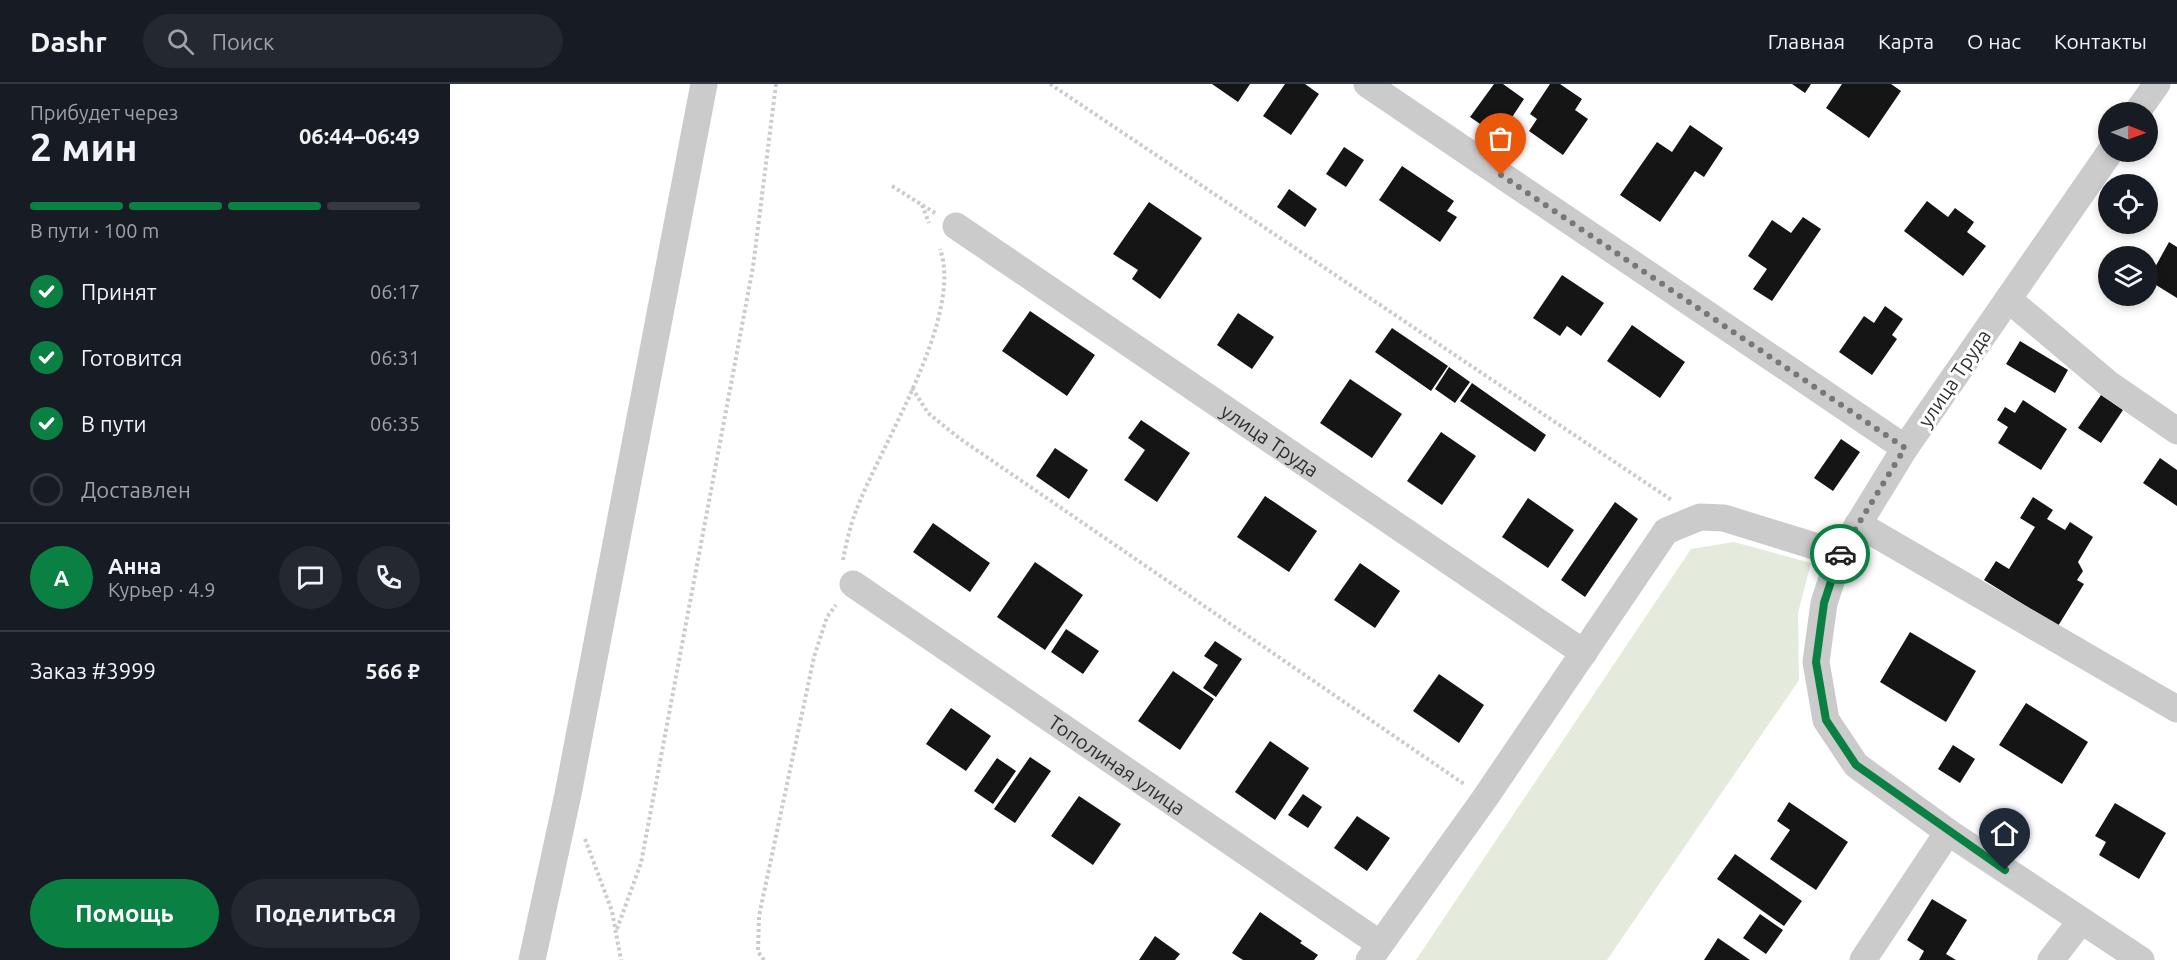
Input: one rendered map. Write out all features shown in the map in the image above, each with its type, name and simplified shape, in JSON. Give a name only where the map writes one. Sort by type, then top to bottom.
[{"type":"street","points":[[532,960],[568,794],[704,84]]},
{"type":"street","points":[[1367,84],[1905,448]]},
{"type":"street","points":[[2144,102],[2157,84]]},
{"type":"street","name":"улица Труда","points":[[2103,162],[1905,448],[1840,554],[1824,603],[1816,662],[1826,720],[1856,765],[1948,832],[2141,960]]},
{"type":"street","name":"улица Труда","points":[[942,234],[1584,653]]},
{"type":"street","points":[[2008,299],[2109,384],[2177,431]]},
{"type":"street","points":[[1375,952],[1485,798],[1666,531],[1700,517],[1724,518],[1840,554]]},
{"type":"street","points":[[1858,524],[2177,709]]},
{"type":"street","name":"Тополиная улица","points":[[853,584],[1375,952]]},
{"type":"street","points":[[1863,960],[1948,832]]},
{"type":"street","points":[[2051,960],[2081,921]]},
{"type":"path","points":[[617,929],[641,862],[753,267],[776,84]]},
{"type":"path","points":[[1050,84],[1668,498],[1700,517]]},
{"type":"path","points":[[764,960],[758,952],[759,916],[814,657],[827,617],[853,584],[843,560],[855,513],[936,334],[945,290],[941,252],[942,234],[922,205],[892,186]]},
{"type":"path","points":[[922,205],[942,234]]},
{"type":"path","points":[[911,387],[928,413],[959,438],[1485,798]]},
{"type":"path","points":[[584,834],[617,929],[621,960]]},
{"type":"green space","points":[[1734,542],[1811,563],[1798,613],[1799,680],[1607,960],[1416,960],[1691,549]]},
{"type":"building","points":[[1212,84],[1250,84],[1238,102]]},
{"type":"building","points":[[1285,84],[1305,84],[1319,94],[1291,135],[1263,116]]},
{"type":"building","points":[[1494,84],[1503,84],[1524,99],[1499,137],[1470,117]]},
{"type":"building","points":[[1550,84],[1560,84],[1582,99],[1575,110],[1588,119],[1563,155],[1529,131],[1537,119],[1530,114]]},
{"type":"building","points":[[1792,84],[1811,84],[1805,93]]},
{"type":"building","points":[[1842,84],[1891,84],[1901,91],[1869,138],[1826,108]]},
{"type":"building","points":[[1690,125],[1723,148],[1704,177],[1695,171],[1660,222],[1620,195],[1657,142],[1672,152]]},
{"type":"building","points":[[1344,147],[1364,160],[1346,187],[1326,174]]},
{"type":"building","points":[[1402,166],[1454,201],[1447,211],[1457,217],[1440,242],[1379,200]]},
{"type":"building","points":[[1289,189],[1317,209],[1305,227],[1277,207]]},
{"type":"building","points":[[1927,201],[1948,217],[1955,208],[1974,222],[1967,232],[1986,246],[1963,276],[1904,231]]},
{"type":"building","points":[[1149,202],[1202,238],[1160,299],[1132,279],[1138,270],[1113,254]]},
{"type":"building","points":[[1803,217],[1821,229],[1772,301],[1753,289],[1767,269],[1748,256],[1772,220],[1791,233]]},
{"type":"building","points":[[2169,242],[2177,247],[2177,298],[2158,286],[2158,262]]},
{"type":"building","points":[[1562,275],[1604,303],[1581,336],[1567,326],[1560,336],[1533,318]]},
{"type":"building","points":[[1885,306],[1903,319],[1892,335],[1897,339],[1872,375],[1839,352],[1864,316],[1874,323]]},
{"type":"building","points":[[1030,311],[1095,355],[1067,396],[1002,351]]},
{"type":"building","points":[[1238,313],[1274,337],[1252,369],[1217,345]]},
{"type":"building","points":[[1632,325],[1685,362],[1660,398],[1607,361]]},
{"type":"building","points":[[1392,328],[1448,366],[1431,391],[1375,352]]},
{"type":"building","points":[[2020,341],[2068,370],[2055,393],[2006,364]]},
{"type":"building","points":[[1449,367],[1470,382],[1455,403],[1435,389]]},
{"type":"building","points":[[1350,379],[1402,414],[1372,458],[1320,423]]},
{"type":"building","points":[[1472,383],[1546,435],[1535,452],[1460,401]]},
{"type":"building","points":[[2101,395],[2123,410],[2101,443],[2078,428]]},
{"type":"building","points":[[2023,400],[2067,429],[2041,470],[1998,443],[2008,427],[1997,420],[2005,407],[2015,413]]},
{"type":"building","points":[[1141,420],[1190,453],[1157,502],[1124,480],[1145,450],[1128,438]]},
{"type":"building","points":[[1441,432],[1476,456],[1442,505],[1407,481]]},
{"type":"building","points":[[1841,439],[1860,452],[1833,491],[1814,478]]},
{"type":"building","points":[[1055,448],[1088,470],[1069,499],[1036,476]]},
{"type":"building","points":[[2160,458],[2177,470],[2177,506],[2143,483]]},
{"type":"building","points":[[1265,496],[1317,531],[1289,572],[1237,537]]},
{"type":"building","points":[[2033,497],[2053,510],[2047,519],[2065,530],[2070,522],[2093,537],[2078,562],[2083,571],[2077,580],[2084,584],[2058,626],[1984,580],[1996,561],[2009,569],[2035,527],[2020,518]]},
{"type":"building","points":[[1528,498],[1574,530],[1548,568],[1502,537]]},
{"type":"building","points":[[1615,502],[1638,519],[1585,597],[1561,580]]},
{"type":"building","points":[[933,523],[990,563],[970,592],[913,552]]},
{"type":"building","points":[[1035,562],[1083,595],[1045,650],[997,617]]},
{"type":"building","points":[[1360,563],[1400,591],[1375,628],[1334,600]]},
{"type":"building","points":[[1066,629],[1099,651],[1083,674],[1051,652]]},
{"type":"building","points":[[1910,632],[1976,671],[1946,722],[1880,682]]},
{"type":"building","points":[[1215,641],[1242,659],[1216,697],[1203,688],[1218,665],[1204,656]]},
{"type":"building","points":[[1173,671],[1214,699],[1180,750],[1138,721]]},
{"type":"building","points":[[1439,674],[1484,705],[1459,743],[1413,711]]},
{"type":"building","points":[[2026,703],[2088,742],[2062,784],[1999,745]]},
{"type":"building","points":[[951,708],[991,736],[966,771],[926,744]]},
{"type":"building","points":[[1270,741],[1309,768],[1275,820],[1235,792]]},
{"type":"building","points":[[1953,745],[1975,759],[1960,783],[1938,769]]},
{"type":"building","points":[[1030,757],[1051,771],[1015,823],[994,809]]},
{"type":"building","points":[[997,758],[1016,771],[993,804],[974,791]]},
{"type":"building","points":[[1303,794],[1322,807],[1308,828],[1288,815]]},
{"type":"building","points":[[1079,796],[1121,824],[1093,865],[1051,836]]},
{"type":"building","points":[[1789,802],[1848,842],[1816,890],[1770,859],[1790,830],[1777,821]]},
{"type":"building","points":[[2115,803],[2166,833],[2139,879],[2099,855],[2106,842],[2095,836]]},
{"type":"building","points":[[1357,816],[1390,838],[1367,871],[1334,848]]},
{"type":"building","points":[[1735,854],[1802,901],[1784,926],[1717,879]]},
{"type":"building","points":[[1932,899],[1967,920],[1946,954],[1956,960],[1919,960],[1924,951],[1907,940]]},
{"type":"building","points":[[1260,912],[1318,955],[1314,960],[1243,960],[1232,953]]},
{"type":"building","points":[[1760,914],[1783,930],[1766,954],[1743,938]]},
{"type":"building","points":[[1155,936],[1180,954],[1175,960],[1139,960]]},
{"type":"building","points":[[1718,938],[1750,960],[1704,960]]},
{"type":"way so far","points":[[1501,175],[1905,448],[1840,554]]},
{"type":"route","points":[[1840,554],[1824,603],[1816,662],[1826,720],[1856,765],[2005,870]]}]
